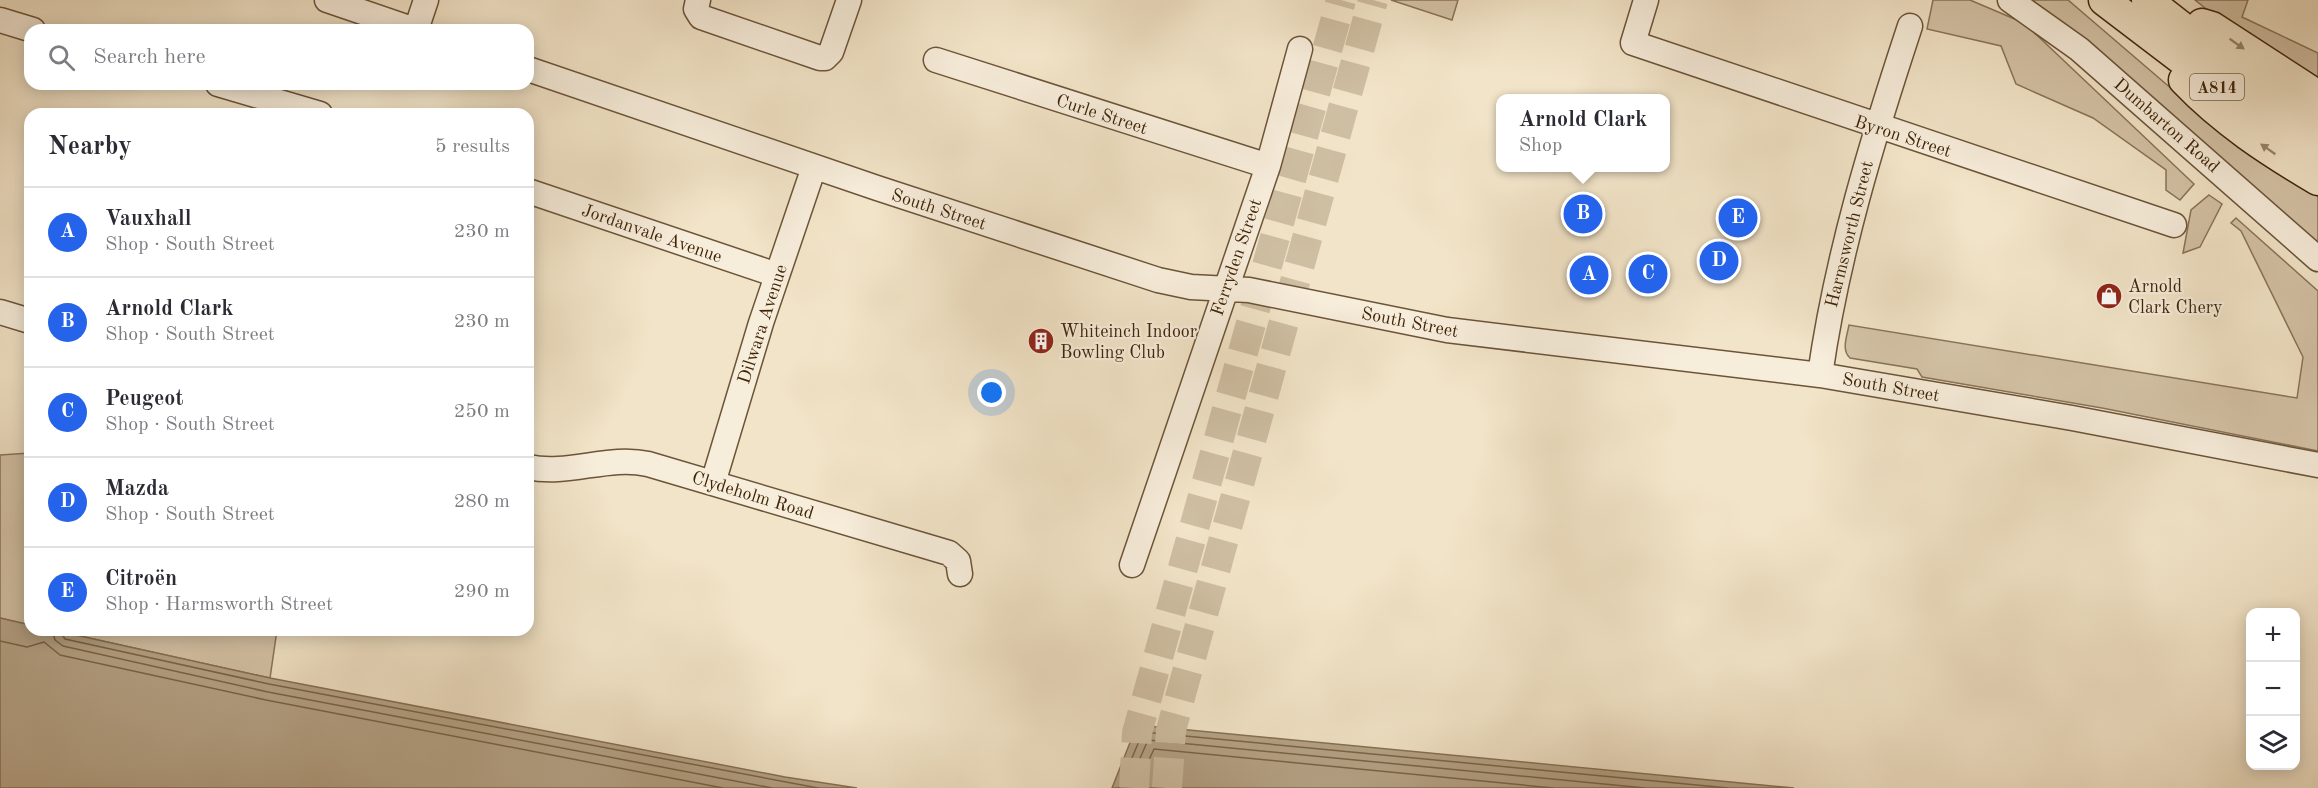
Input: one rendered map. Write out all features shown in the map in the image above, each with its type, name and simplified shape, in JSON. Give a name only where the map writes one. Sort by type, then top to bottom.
[{"type":"main road","name":"A814","points":[[2112,7],[2255,115],[2318,155]]},
{"type":"main road","points":[[2112,7],[2212,110],[2277,156],[2318,180]]},
{"type":"main road","name":"A814","points":[[2155,7],[2238,71],[2318,124]]},
{"type":"main road","points":[[2155,7],[2212,27],[2318,96]]},
{"type":"street","points":[[327,0],[397,24]]},
{"type":"street","points":[[417,24],[426,0]]},
{"type":"street","points":[[698,0],[696,9],[701,17],[825,58],[831,52],[849,0]]},
{"type":"street","name":"Byron Street","points":[[1646,0],[1633,43],[1877,127],[2174,225]]},
{"type":"street","name":"Dumbarton Road","points":[[2010,0],[2079,49],[2318,259]]},
{"type":"street","points":[[0,20],[24,27]]},
{"type":"street","name":"Harmsworth Street","points":[[1820,375],[1829,311],[1842,250],[1877,127],[1910,26]]},
{"type":"street","name":"Ferryden Street","points":[[1132,565],[1224,289],[1268,166],[1300,49]]},
{"type":"street","name":"Curle Street","points":[[936,60],[1268,166]]},
{"type":"street","name":"South Street","points":[[534,71],[1126,271],[1180,285],[1257,292],[1447,330],[1820,375],[2072,418],[2318,465]]},
{"type":"street","points":[[238,90],[300,108]]},
{"type":"street","name":"Dilwara Avenue","points":[[713,483],[777,275],[814,167]]},
{"type":"street","name":"Jordanvale Avenue","points":[[534,193],[777,275]]},
{"type":"street","points":[[0,312],[24,319]]},
{"type":"street","name":"Clydeholm Road","points":[[534,468],[559,470],[639,462],[949,553],[958,561],[960,574]]},
{"type":"shaded area","points":[[1391,0],[1458,0],[1452,20]]},
{"type":"shaded area","points":[[1933,0],[1970,0],[2024,23],[2194,184],[2180,200],[2166,190],[2166,170],[2093,118],[2016,84],[2001,46],[1927,29]]},
{"type":"shaded area","points":[[2027,0],[2068,0],[2180,96],[2318,192],[2318,243],[2092,46]]},
{"type":"shaded area","points":[[2195,0],[2248,0],[2242,17],[2318,53],[2318,86],[2234,31]]},
{"type":"shaded area","points":[[2209,195],[2222,204],[2200,247],[2183,253],[2191,210]]},
{"type":"shaded area","points":[[2236,218],[2318,291],[2318,451],[2102,408],[1922,377],[1917,369],[1850,358],[1847,355],[1845,343],[1849,325],[2297,398],[2303,357],[2241,231],[2231,223]]},
{"type":"shaded area","points":[[24,453],[24,624],[0,618],[0,455]]},
{"type":"shaded area","points":[[80,636],[276,636],[270,678]]},
{"type":"water","points":[[0,618],[24,624],[24,636],[80,636],[270,678],[785,777],[857,788],[0,788]]},
{"type":"water","points":[[1137,725],[1794,788],[1112,788]]},
{"type":"tunnel","points":[[1134,788],[1137,733],[1341,0]]},
{"type":"tunnel","points":[[1167,788],[1171,730],[1373,0]]},
{"type":"place","name":"Arnold Clark","points":[[1583,214]]},
{"type":"place","name":"Citroën","points":[[1738,218]]},
{"type":"place","name":"Mazda","points":[[1719,261]]},
{"type":"place","name":"Peugeot","points":[[1648,274]]},
{"type":"place","name":"Vauxhall","points":[[1589,275]]},
{"type":"place","name":"Arnold Clark Chery","points":[[2109,296]]},
{"type":"place","name":"Whiteinch Indoor Bowling Club","points":[[1041,341]]}]
